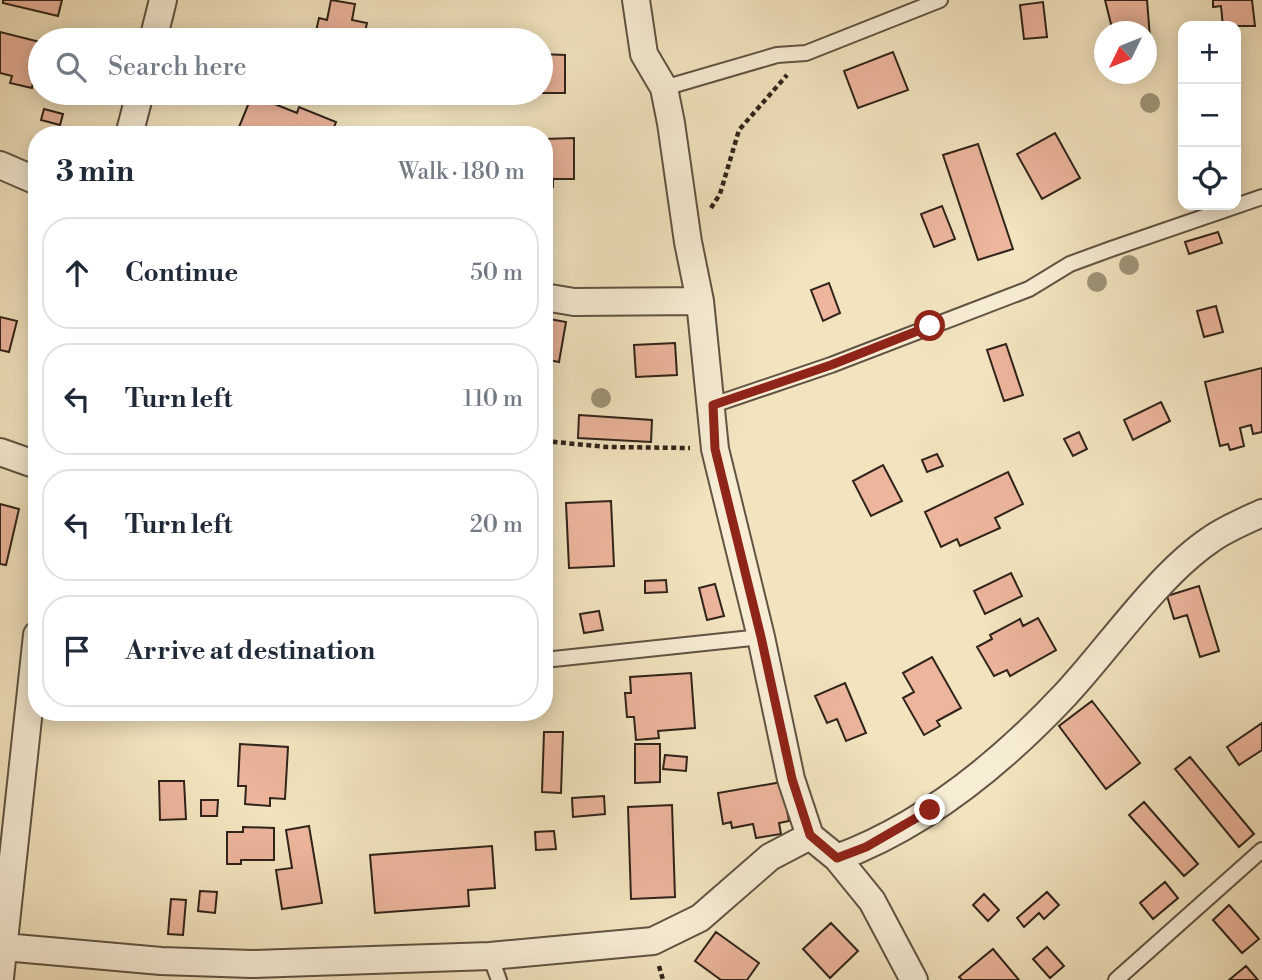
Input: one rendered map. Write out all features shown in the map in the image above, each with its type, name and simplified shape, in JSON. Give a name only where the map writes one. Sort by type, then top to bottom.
[{"type":"street","points":[[156,28],[163,0]]},
{"type":"street","points":[[636,0],[644,54],[664,88],[700,301],[713,405],[715,449],[761,637],[787,760],[810,835],[837,858],[872,901],[914,980]]},
{"type":"street","points":[[131,126],[136,105]]},
{"type":"street","points":[[0,165],[28,177]]},
{"type":"street","points":[[553,298],[574,302],[700,301]]},
{"type":"street","points":[[0,452],[28,462]]},
{"type":"street","points":[[837,858],[866,847],[894,831],[982,773],[1066,694],[1178,569],[1210,539],[1262,513]]},
{"type":"street","points":[[28,692],[11,762],[1,963],[161,961],[495,968],[653,941],[700,918],[770,857],[810,835]]},
{"type":"lane","points":[[664,88],[777,55],[806,53],[940,0]]},
{"type":"lane","points":[[713,405],[831,365],[1029,289],[1070,264],[1111,248],[1262,197]]},
{"type":"lane","points":[[553,659],[761,637]]},
{"type":"lane","points":[[1116,980],[1262,850]]},
{"type":"path","points":[[688,242],[720,194],[739,130],[806,53]]},
{"type":"path","points":[[553,442],[607,447],[715,449]]},
{"type":"building","points":[[3,0],[62,0],[58,16],[3,3]]},
{"type":"building","points":[[331,0],[355,4],[352,20],[367,23],[366,28],[317,28],[319,18],[327,20]]},
{"type":"building","points":[[1105,0],[1147,0],[1149,21],[1110,21]]},
{"type":"building","points":[[1213,0],[1252,0],[1255,26],[1241,26],[1241,21],[1222,21],[1221,6],[1213,7]]},
{"type":"building","points":[[1043,2],[1047,37],[1024,39],[1020,5]]},
{"type":"building","points":[[0,32],[28,39],[28,87],[10,83],[12,76],[0,73]]},
{"type":"building","points":[[893,52],[908,90],[858,108],[844,71]]},
{"type":"building","points":[[553,54],[565,55],[565,93],[553,93]]},
{"type":"building","points":[[248,105],[277,105],[297,113],[299,107],[336,122],[334,126],[239,126]]},
{"type":"building","points":[[44,109],[63,114],[60,125],[41,120]]},
{"type":"building","points":[[1055,133],[1080,178],[1042,199],[1017,154]]},
{"type":"building","points":[[574,138],[574,179],[553,179],[553,139]]},
{"type":"building","points":[[978,144],[1013,249],[978,260],[943,155]]},
{"type":"building","points":[[942,206],[955,239],[934,247],[921,214]]},
{"type":"building","points":[[1218,232],[1222,243],[1189,254],[1185,242]]},
{"type":"building","points":[[829,283],[840,313],[823,321],[811,290]]},
{"type":"building","points":[[1216,306],[1223,332],[1204,337],[1197,311]]},
{"type":"building","points":[[0,317],[17,321],[9,352],[0,350]]},
{"type":"building","points":[[553,320],[566,322],[559,362],[553,361]]},
{"type":"building","points":[[675,343],[677,375],[636,377],[634,345]]},
{"type":"building","points":[[1006,344],[1023,395],[1004,401],[987,350]]},
{"type":"building","points":[[1262,368],[1262,432],[1253,434],[1251,425],[1240,428],[1244,446],[1230,450],[1228,444],[1220,446],[1205,382]]},
{"type":"building","points":[[1161,402],[1170,421],[1133,440],[1124,420]]},
{"type":"building","points":[[579,415],[652,420],[651,442],[578,438]]},
{"type":"building","points":[[1079,432],[1087,449],[1073,456],[1064,439]]},
{"type":"building","points":[[937,454],[943,466],[927,472],[922,460]]},
{"type":"building","points":[[883,465],[902,501],[871,516],[853,481]]},
{"type":"building","points":[[1008,472],[1023,504],[995,518],[1000,528],[960,546],[957,539],[941,547],[925,512]]},
{"type":"building","points":[[611,501],[614,566],[569,568],[566,503]]},
{"type":"building","points":[[0,504],[19,509],[6,565],[0,564]]},
{"type":"building","points":[[1011,573],[1022,596],[985,614],[974,591]]},
{"type":"building","points":[[666,580],[667,592],[645,593],[645,581]]},
{"type":"building","points":[[715,584],[724,616],[707,620],[699,588]]},
{"type":"building","points":[[1199,586],[1219,651],[1200,657],[1187,615],[1174,619],[1167,596]]},
{"type":"building","points":[[599,611],[603,630],[584,633],[580,614]]},
{"type":"building","points":[[1038,618],[1056,650],[1010,676],[1007,670],[994,676],[977,647],[992,639],[990,635],[1020,619],[1023,626]]},
{"type":"building","points":[[932,657],[961,708],[937,721],[940,726],[924,735],[903,698],[914,692],[903,673]]},
{"type":"building","points":[[691,673],[695,728],[658,731],[659,738],[636,740],[634,717],[627,717],[625,693],[631,693],[630,677]]},
{"type":"building","points":[[845,683],[866,733],[846,741],[837,719],[827,723],[815,696]]},
{"type":"building","points":[[1092,701],[1140,763],[1106,789],[1059,726]]},
{"type":"building","points":[[1262,723],[1262,750],[1239,765],[1227,747]]},
{"type":"building","points":[[544,732],[563,732],[561,793],[542,792]]},
{"type":"building","points":[[240,744],[288,747],[285,799],[270,798],[270,806],[245,804],[246,786],[238,786]]},
{"type":"building","points":[[635,744],[660,744],[660,782],[635,783]]},
{"type":"building","points":[[665,755],[687,757],[686,771],[663,769]]},
{"type":"building","points":[[1190,757],[1254,834],[1239,847],[1175,769]]},
{"type":"building","points":[[159,781],[184,781],[186,819],[160,820]]},
{"type":"building","points":[[782,782],[789,821],[779,823],[781,834],[756,838],[753,824],[732,828],[731,822],[723,824],[718,793]]},
{"type":"building","points":[[604,796],[605,814],[573,817],[572,798]]},
{"type":"building","points":[[201,800],[218,800],[217,816],[201,816]]},
{"type":"building","points":[[1144,802],[1198,864],[1184,876],[1129,815]]},
{"type":"building","points":[[672,805],[675,897],[631,899],[628,807]]},
{"type":"building","points":[[309,826],[322,903],[282,909],[276,870],[292,868],[286,830]]},
{"type":"building","points":[[243,827],[274,828],[274,860],[241,860],[241,864],[227,864],[227,832],[243,832]]},
{"type":"building","points":[[554,831],[556,849],[536,850],[535,832]]},
{"type":"building","points":[[492,846],[495,888],[468,890],[469,906],[375,913],[370,855]]},
{"type":"building","points":[[1165,882],[1178,898],[1153,919],[1140,903]]},
{"type":"building","points":[[200,891],[217,892],[215,913],[198,911]]},
{"type":"building","points":[[1047,892],[1059,905],[1044,919],[1039,913],[1024,927],[1017,918]]},
{"type":"building","points":[[984,894],[999,910],[988,921],[973,905]]},
{"type":"building","points":[[171,899],[186,900],[183,935],[168,934]]},
{"type":"building","points":[[1229,905],[1259,939],[1242,953],[1213,920]]},
{"type":"building","points":[[831,923],[858,951],[830,978],[803,949]]},
{"type":"building","points":[[716,932],[759,963],[747,980],[721,980],[695,961]]},
{"type":"building","points":[[1047,947],[1064,966],[1050,978],[1033,959]]},
{"type":"building","points":[[993,949],[1019,980],[962,980],[959,977]]},
{"type":"building","points":[[1246,966],[1258,980],[1229,980]]},
{"type":"route","points":[[930,326],[831,365],[713,405],[715,449],[741,551],[750,601],[761,637],[784,750],[810,835],[837,858],[866,847],[930,810]]}]
